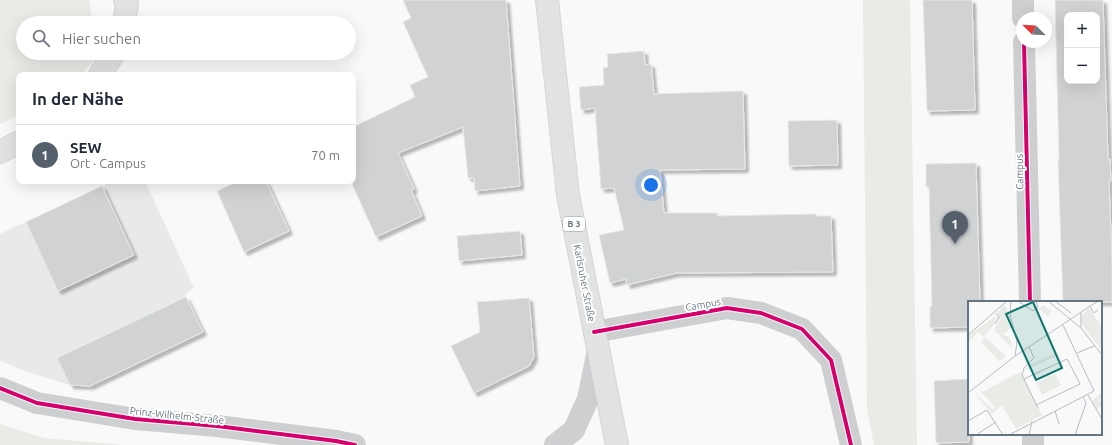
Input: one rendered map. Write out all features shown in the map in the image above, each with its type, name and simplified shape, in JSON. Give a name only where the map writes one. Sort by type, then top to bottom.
[{"type":"main road","points":[[125,0],[127,4],[125,16]]},
{"type":"main road","name":"Karlsruher Straße","points":[[547,0],[568,195],[617,445]]},
{"type":"main road","points":[[102,72],[110,60]]},
{"type":"main road","points":[[0,152],[16,144]]},
{"type":"street","points":[[1023,0],[1023,12]]},
{"type":"street","name":"Campus","points":[[1024,48],[1030,301]]},
{"type":"street","name":"Campus","points":[[596,341],[727,308],[761,313],[802,329],[831,360],[852,445]]},
{"type":"street","points":[[555,445],[574,430],[588,399],[596,341]]},
{"type":"street","name":"Prinz-Wilhelm-Straße","points":[[0,388],[37,403],[135,419],[217,426],[336,441],[355,445]]},
{"type":"street","points":[[1033,435],[1034,445]]},
{"type":"shaded area","points":[[0,0],[89,0],[91,16],[16,16],[16,60],[93,60],[93,62],[83,72],[16,72],[16,116],[0,124]]},
{"type":"shaded area","points":[[863,0],[910,0],[917,445],[874,445],[867,410]]},
{"type":"shaded area","points":[[107,184],[146,184],[194,288],[185,294],[203,332],[90,386],[70,385],[21,370],[0,360],[0,234]]},
{"type":"shaded area","points":[[0,424],[44,438],[124,445],[0,445]]},
{"type":"building","points":[[403,0],[506,0],[520,186],[475,191],[474,178],[468,178],[463,127],[398,153],[414,189],[411,190],[422,216],[376,237],[353,186],[353,184],[356,184],[356,126],[415,97],[410,85],[428,77],[403,22],[411,18]]},
{"type":"building","points":[[923,0],[972,0],[975,110],[927,111]]},
{"type":"building","points":[[1055,0],[1103,0],[1108,159],[1110,159],[1111,181],[1109,181],[1112,302],[1063,301],[1058,160]]},
{"type":"building","points":[[644,51],[645,65],[651,64],[654,94],[743,91],[745,169],[660,170],[664,213],[717,213],[717,216],[816,214],[816,216],[831,216],[833,272],[676,273],[627,285],[626,279],[610,283],[599,235],[624,230],[614,188],[601,189],[595,108],[581,110],[579,87],[604,85],[603,68],[608,67],[607,54]]},
{"type":"building","points":[[837,120],[838,165],[789,166],[788,121]]},
{"type":"building","points":[[976,163],[980,301],[968,301],[968,327],[930,328],[930,306],[932,306],[929,187],[926,187],[926,164]]},
{"type":"building","points":[[232,184],[267,184],[289,231],[244,252],[217,191]]},
{"type":"building","points":[[102,186],[134,255],[58,291],[26,222]]},
{"type":"building","points":[[520,231],[522,255],[459,261],[457,236]]},
{"type":"building","points":[[186,297],[203,332],[90,386],[70,385],[57,358]]},
{"type":"building","points":[[529,298],[534,357],[529,366],[474,393],[451,346],[480,332],[477,302]]},
{"type":"building","points":[[968,379],[969,442],[936,443],[934,381]]},
{"type":"cycle path","points":[[1024,48],[1030,301]]},
{"type":"cycle path","points":[[594,332],[727,308],[761,313],[802,329],[831,360],[851,445]]},
{"type":"cycle path","points":[[0,388],[37,403],[135,419],[217,426],[336,441],[355,445]]},
{"type":"place","name":"SEW","points":[[955,244]]}]
